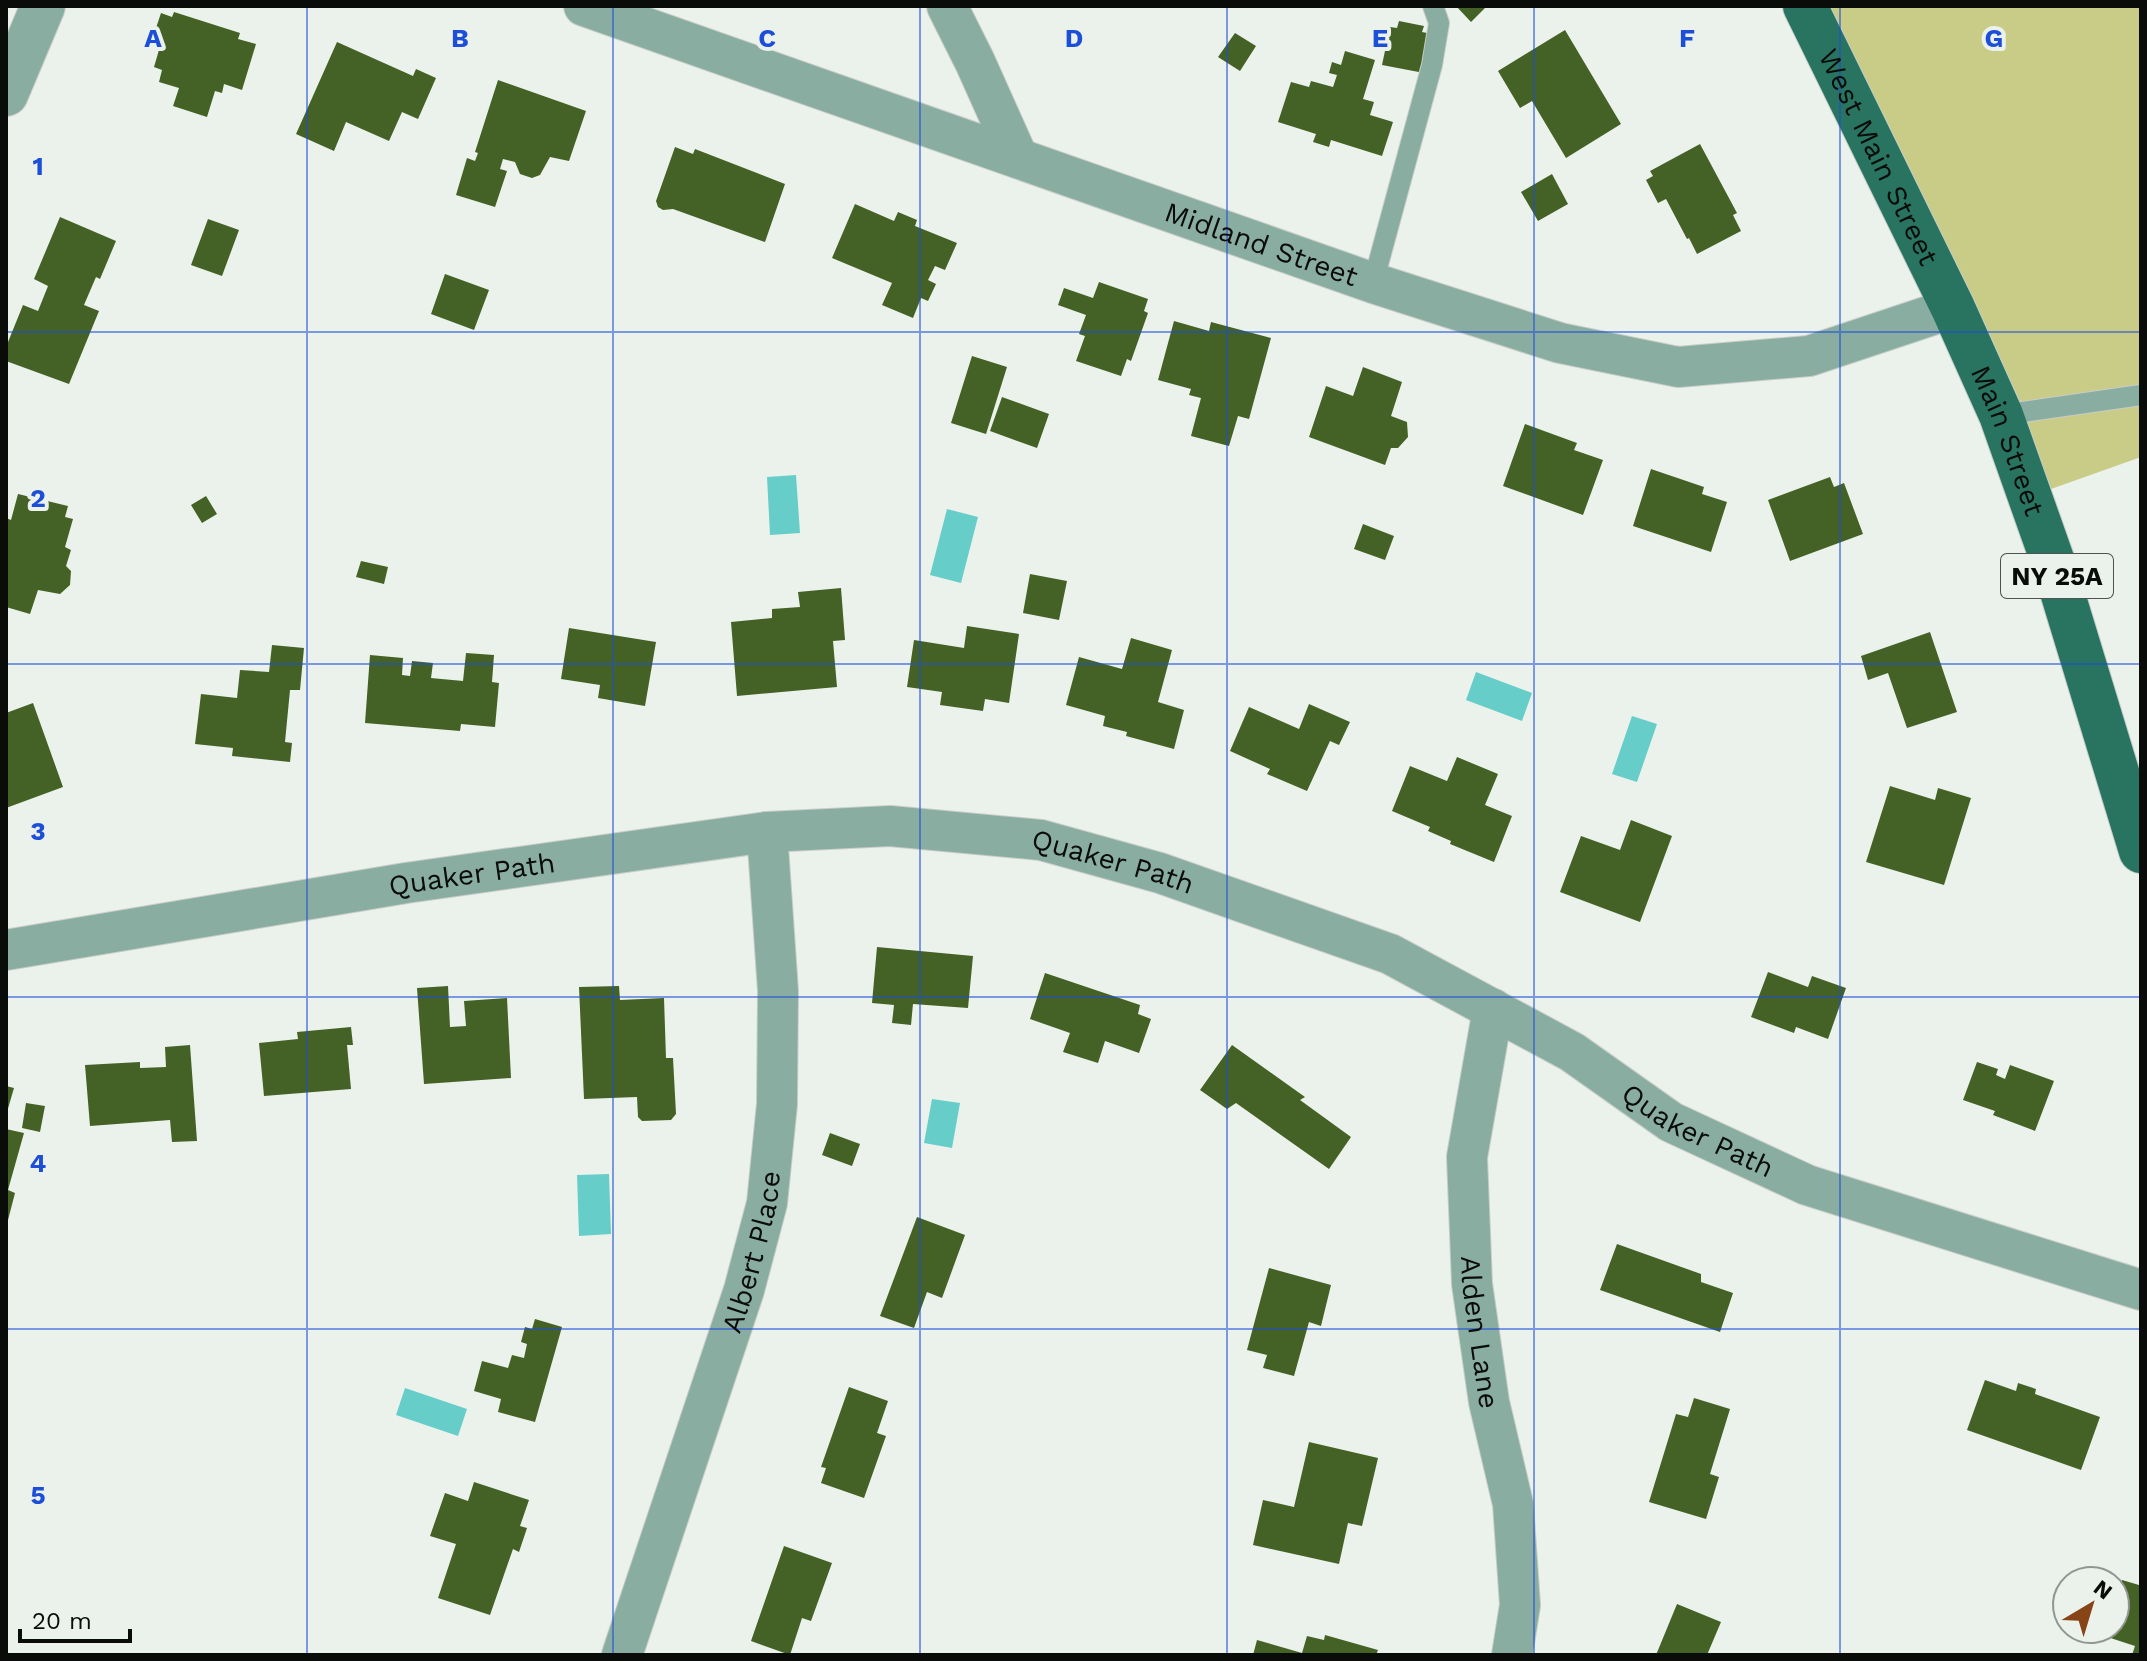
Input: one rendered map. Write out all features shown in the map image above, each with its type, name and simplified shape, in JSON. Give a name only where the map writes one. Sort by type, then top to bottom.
[{"type":"main road","name":"West Main Street","points":[[1805,6],[1953,308]]},
{"type":"main road","name":"Main Street","points":[[1953,308],[2001,415],[2053,562],[2141,851]]},
{"type":"street","points":[[6,94],[43,6]]},
{"type":"street","name":"Midland Street","points":[[584,6],[1373,283],[1560,343],[1678,367],[1809,356],[1953,308]]},
{"type":"street","points":[[947,6],[1018,158]]},
{"type":"street","name":"Quaker Path","points":[[6,950],[406,883],[767,832],[890,826],[1041,840],[1160,873],[1390,954],[1572,1052],[1671,1122],[1807,1185],[2141,1290]]},
{"type":"street","name":"Albert Place","points":[[622,1655],[744,1290],[767,1203],[777,1104],[778,991],[767,832]]},
{"type":"street","name":"Alden Lane","points":[[1493,1009],[1467,1157],[1472,1284],[1489,1402],[1513,1504],[1520,1605],[1512,1655]]},
{"type":"lane","points":[[1373,283],[1432,65],[1439,23],[1433,6]]},
{"type":"lane","points":[[2001,415],[2141,395]]},
{"type":"green space","points":[[1797,6],[2141,6],[2141,457],[2031,496]]},
{"type":"water","points":[[796,475],[800,533],[770,535],[767,477]]},
{"type":"water","points":[[947,509],[978,517],[961,583],[930,575]]},
{"type":"water","points":[[1476,672],[1532,693],[1522,721],[1466,700]]},
{"type":"water","points":[[1632,716],[1657,724],[1637,782],[1612,774]]},
{"type":"water","points":[[932,1099],[960,1103],[952,1148],[924,1143]]},
{"type":"water","points":[[609,1174],[611,1234],[579,1236],[577,1175]]},
{"type":"water","points":[[405,1388],[467,1409],[458,1436],[396,1415]]},
{"type":"building","points":[[1456,6],[1487,6],[1471,22]]},
{"type":"building","points":[[174,12],[240,33],[238,39],[256,44],[242,90],[224,84],[222,93],[215,91],[207,117],[173,106],[179,88],[159,82],[162,70],[154,67],[161,43],[152,40],[161,13],[172,17]]},
{"type":"building","points":[[1399,21],[1424,26],[1422,32],[1432,34],[1424,73],[1382,65],[1390,27],[1397,28]]},
{"type":"building","points":[[1565,30],[1621,124],[1566,158],[1532,101],[1520,108],[1498,71]]},
{"type":"building","points":[[1235,33],[1256,46],[1240,71],[1218,57]]},
{"type":"building","points":[[337,42],[413,76],[416,69],[436,78],[418,119],[402,112],[389,141],[346,122],[334,151],[296,134]]},
{"type":"building","points":[[1345,51],[1375,60],[1363,99],[1374,102],[1370,115],[1393,122],[1382,156],[1331,140],[1329,147],[1313,142],[1316,134],[1278,122],[1291,82],[1309,87],[1311,81],[1333,87],[1337,75],[1329,73],[1332,62],[1341,65]]},
{"type":"building","points":[[498,80],[586,111],[569,161],[550,157],[540,175],[532,178],[520,174],[515,162],[503,159],[500,169],[507,171],[495,207],[456,195],[467,158],[475,161],[478,153],[475,152]]},
{"type":"building","points":[[1700,144],[1737,213],[1733,215],[1741,231],[1697,254],[1666,199],[1658,203],[1646,180],[1653,176],[1650,171]]},
{"type":"building","points":[[675,147],[693,154],[695,149],[785,184],[765,242],[673,209],[658,207],[656,201]]},
{"type":"building","points":[[1552,174],[1568,204],[1538,221],[1521,192]]},
{"type":"building","points":[[855,204],[894,221],[898,212],[917,220],[915,226],[957,243],[945,270],[935,266],[928,280],[936,284],[928,301],[921,298],[913,318],[882,305],[892,283],[832,258]]},
{"type":"building","points":[[60,217],[116,241],[100,279],[96,277],[84,305],[99,311],[69,384],[6,361],[6,347],[23,305],[38,311],[48,286],[34,279]]},
{"type":"building","points":[[208,219],[239,230],[222,276],[191,265]]},
{"type":"building","points":[[445,274],[489,290],[474,330],[431,314]]},
{"type":"building","points":[[1099,282],[1148,299],[1144,311],[1148,313],[1131,361],[1127,359],[1121,376],[1076,361],[1085,336],[1079,334],[1086,315],[1058,305],[1064,288],[1093,298]]},
{"type":"building","points":[[1174,321],[1209,331],[1211,322],[1271,338],[1249,419],[1238,416],[1229,446],[1191,436],[1201,398],[1189,395],[1191,389],[1158,380]]},
{"type":"building","points":[[972,356],[1007,367],[986,434],[951,423]]},
{"type":"building","points":[[1363,367],[1402,382],[1391,416],[1407,422],[1408,437],[1398,448],[1391,448],[1385,465],[1309,437],[1326,386],[1353,396]]},
{"type":"building","points":[[1002,397],[1049,414],[1037,448],[990,431]]},
{"type":"building","points":[[1525,424],[1577,443],[1574,450],[1603,460],[1583,515],[1503,486]]},
{"type":"building","points":[[1651,469],[1704,487],[1702,494],[1727,502],[1711,552],[1633,526]]},
{"type":"building","points":[[1830,477],[1834,487],[1844,483],[1863,534],[1790,561],[1768,500]]},
{"type":"building","points":[[18,494],[68,506],[65,517],[73,519],[65,547],[71,550],[66,566],[71,571],[70,585],[60,594],[38,590],[30,614],[6,607],[6,518],[11,520]]},
{"type":"building","points":[[206,496],[217,514],[202,523],[191,505]]},
{"type":"building","points":[[1363,524],[1394,536],[1385,560],[1354,549]]},
{"type":"building","points":[[361,561],[388,567],[384,584],[356,577]]},
{"type":"building","points":[[1030,574],[1067,581],[1059,620],[1023,613]]},
{"type":"building","points":[[841,588],[845,640],[833,641],[837,687],[737,696],[731,622],[772,618],[772,609],[800,607],[798,592]]},
{"type":"building","points":[[967,626],[1019,634],[1009,703],[985,699],[983,711],[940,705],[942,692],[907,687],[914,640],[964,648]]},
{"type":"building","points":[[569,628],[656,642],[645,706],[598,698],[600,685],[561,679]]},
{"type":"building","points":[[1930,632],[1957,712],[1907,728],[1888,673],[1868,680],[1861,656]]},
{"type":"building","points":[[1131,638],[1172,650],[1158,702],[1184,710],[1174,749],[1126,736],[1127,732],[1103,726],[1105,716],[1066,705],[1079,657],[1122,669]]},
{"type":"building","points":[[272,645],[304,648],[300,690],[290,690],[285,742],[292,743],[290,762],[232,756],[233,748],[195,744],[201,694],[237,698],[240,670],[269,672]]},
{"type":"building","points":[[466,653],[494,655],[492,682],[499,683],[495,727],[461,724],[460,731],[365,723],[370,655],[403,658],[402,675],[410,676],[412,661],[433,663],[431,678],[463,681]]},
{"type":"building","points":[[33,703],[63,787],[6,808],[6,713]]},
{"type":"building","points":[[1309,704],[1350,722],[1339,745],[1330,741],[1307,791],[1267,774],[1270,769],[1230,751],[1249,707],[1299,729]]},
{"type":"building","points":[[1457,757],[1498,774],[1485,805],[1512,816],[1494,862],[1450,844],[1451,841],[1428,831],[1430,827],[1392,811],[1410,766],[1447,781]]},
{"type":"building","points":[[1890,786],[1935,800],[1938,788],[1971,798],[1944,885],[1866,862]]},
{"type":"building","points":[[1631,820],[1672,836],[1640,922],[1560,892],[1581,836],[1620,850]]},
{"type":"building","points":[[877,947],[973,956],[968,1008],[913,1004],[911,1025],[892,1023],[894,1005],[872,1003]]},
{"type":"building","points":[[1768,972],[1808,987],[1812,976],[1846,988],[1828,1039],[1796,1027],[1794,1033],[1751,1017]]},
{"type":"building","points":[[1045,973],[1140,1005],[1138,1014],[1151,1019],[1139,1053],[1105,1041],[1098,1063],[1063,1052],[1070,1033],[1030,1019]]},
{"type":"building","points":[[448,986],[450,1027],[466,1026],[464,1001],[507,998],[511,1078],[424,1084],[417,988]]},
{"type":"building","points":[[619,986],[620,1000],[664,998],[666,1058],[673,1058],[676,1114],[671,1120],[642,1121],[638,1117],[637,1097],[584,1099],[579,987]]},
{"type":"building","points":[[351,1027],[353,1045],[347,1045],[351,1089],[264,1096],[259,1043],[298,1039],[297,1032]]},
{"type":"building","points":[[190,1045],[197,1141],[172,1142],[170,1120],[90,1126],[85,1065],[140,1062],[140,1068],[166,1067],[165,1047]]},
{"type":"building","points":[[1232,1045],[1305,1097],[1300,1100],[1351,1137],[1329,1169],[1236,1103],[1227,1109],[1200,1090]]},
{"type":"building","points":[[1977,1062],[1998,1069],[1996,1075],[2005,1079],[2010,1065],[2054,1081],[2035,1131],[1993,1115],[1995,1111],[1963,1100]]},
{"type":"building","points":[[6,1086],[14,1088],[7,1112],[6,1112]]},
{"type":"building","points":[[26,1103],[45,1106],[40,1132],[22,1128]]},
{"type":"building","points":[[6,1129],[24,1133],[8,1190],[15,1193],[7,1224]]},
{"type":"building","points":[[830,1133],[860,1144],[852,1166],[822,1155]]},
{"type":"building","points":[[917,1217],[965,1235],[942,1298],[927,1292],[914,1328],[880,1316]]},
{"type":"building","points":[[1617,1244],[1701,1274],[1701,1282],[1733,1293],[1720,1332],[1600,1290]]},
{"type":"building","points":[[1269,1268],[1331,1285],[1321,1326],[1309,1322],[1294,1376],[1263,1368],[1267,1355],[1247,1350]]},
{"type":"building","points":[[535,1319],[562,1327],[535,1422],[498,1412],[501,1399],[474,1391],[482,1361],[508,1368],[512,1355],[524,1358],[527,1344],[521,1342],[525,1327],[532,1329]]},
{"type":"building","points":[[1985,1380],[2016,1391],[2018,1383],[2036,1389],[2035,1394],[2100,1417],[2081,1470],[1967,1430]]},
{"type":"building","points":[[849,1387],[888,1401],[877,1433],[886,1436],[864,1498],[821,1483],[826,1468],[821,1467]]},
{"type":"building","points":[[1694,1398],[1730,1409],[1710,1474],[1719,1477],[1706,1519],[1649,1502],[1676,1414],[1688,1417]]},
{"type":"building","points":[[1309,1442],[1378,1458],[1362,1526],[1348,1523],[1339,1564],[1253,1545],[1263,1500],[1294,1507]]},
{"type":"building","points":[[474,1482],[529,1500],[520,1526],[527,1528],[519,1552],[513,1549],[490,1615],[438,1598],[456,1544],[430,1536],[445,1493],[468,1501]]},
{"type":"building","points":[[784,1546],[832,1563],[811,1621],[802,1618],[790,1655],[751,1641]]},
{"type":"building","points":[[2141,1580],[2141,1655],[2132,1655],[2135,1646],[2131,1645],[2131,1583],[2139,1585]]},
{"type":"building","points":[[1677,1604],[1721,1622],[1707,1655],[1656,1655]]},
{"type":"building","points":[[1325,1635],[1378,1650],[1376,1655],[1253,1655],[1257,1640],[1302,1653],[1307,1636],[1324,1640]]}]
